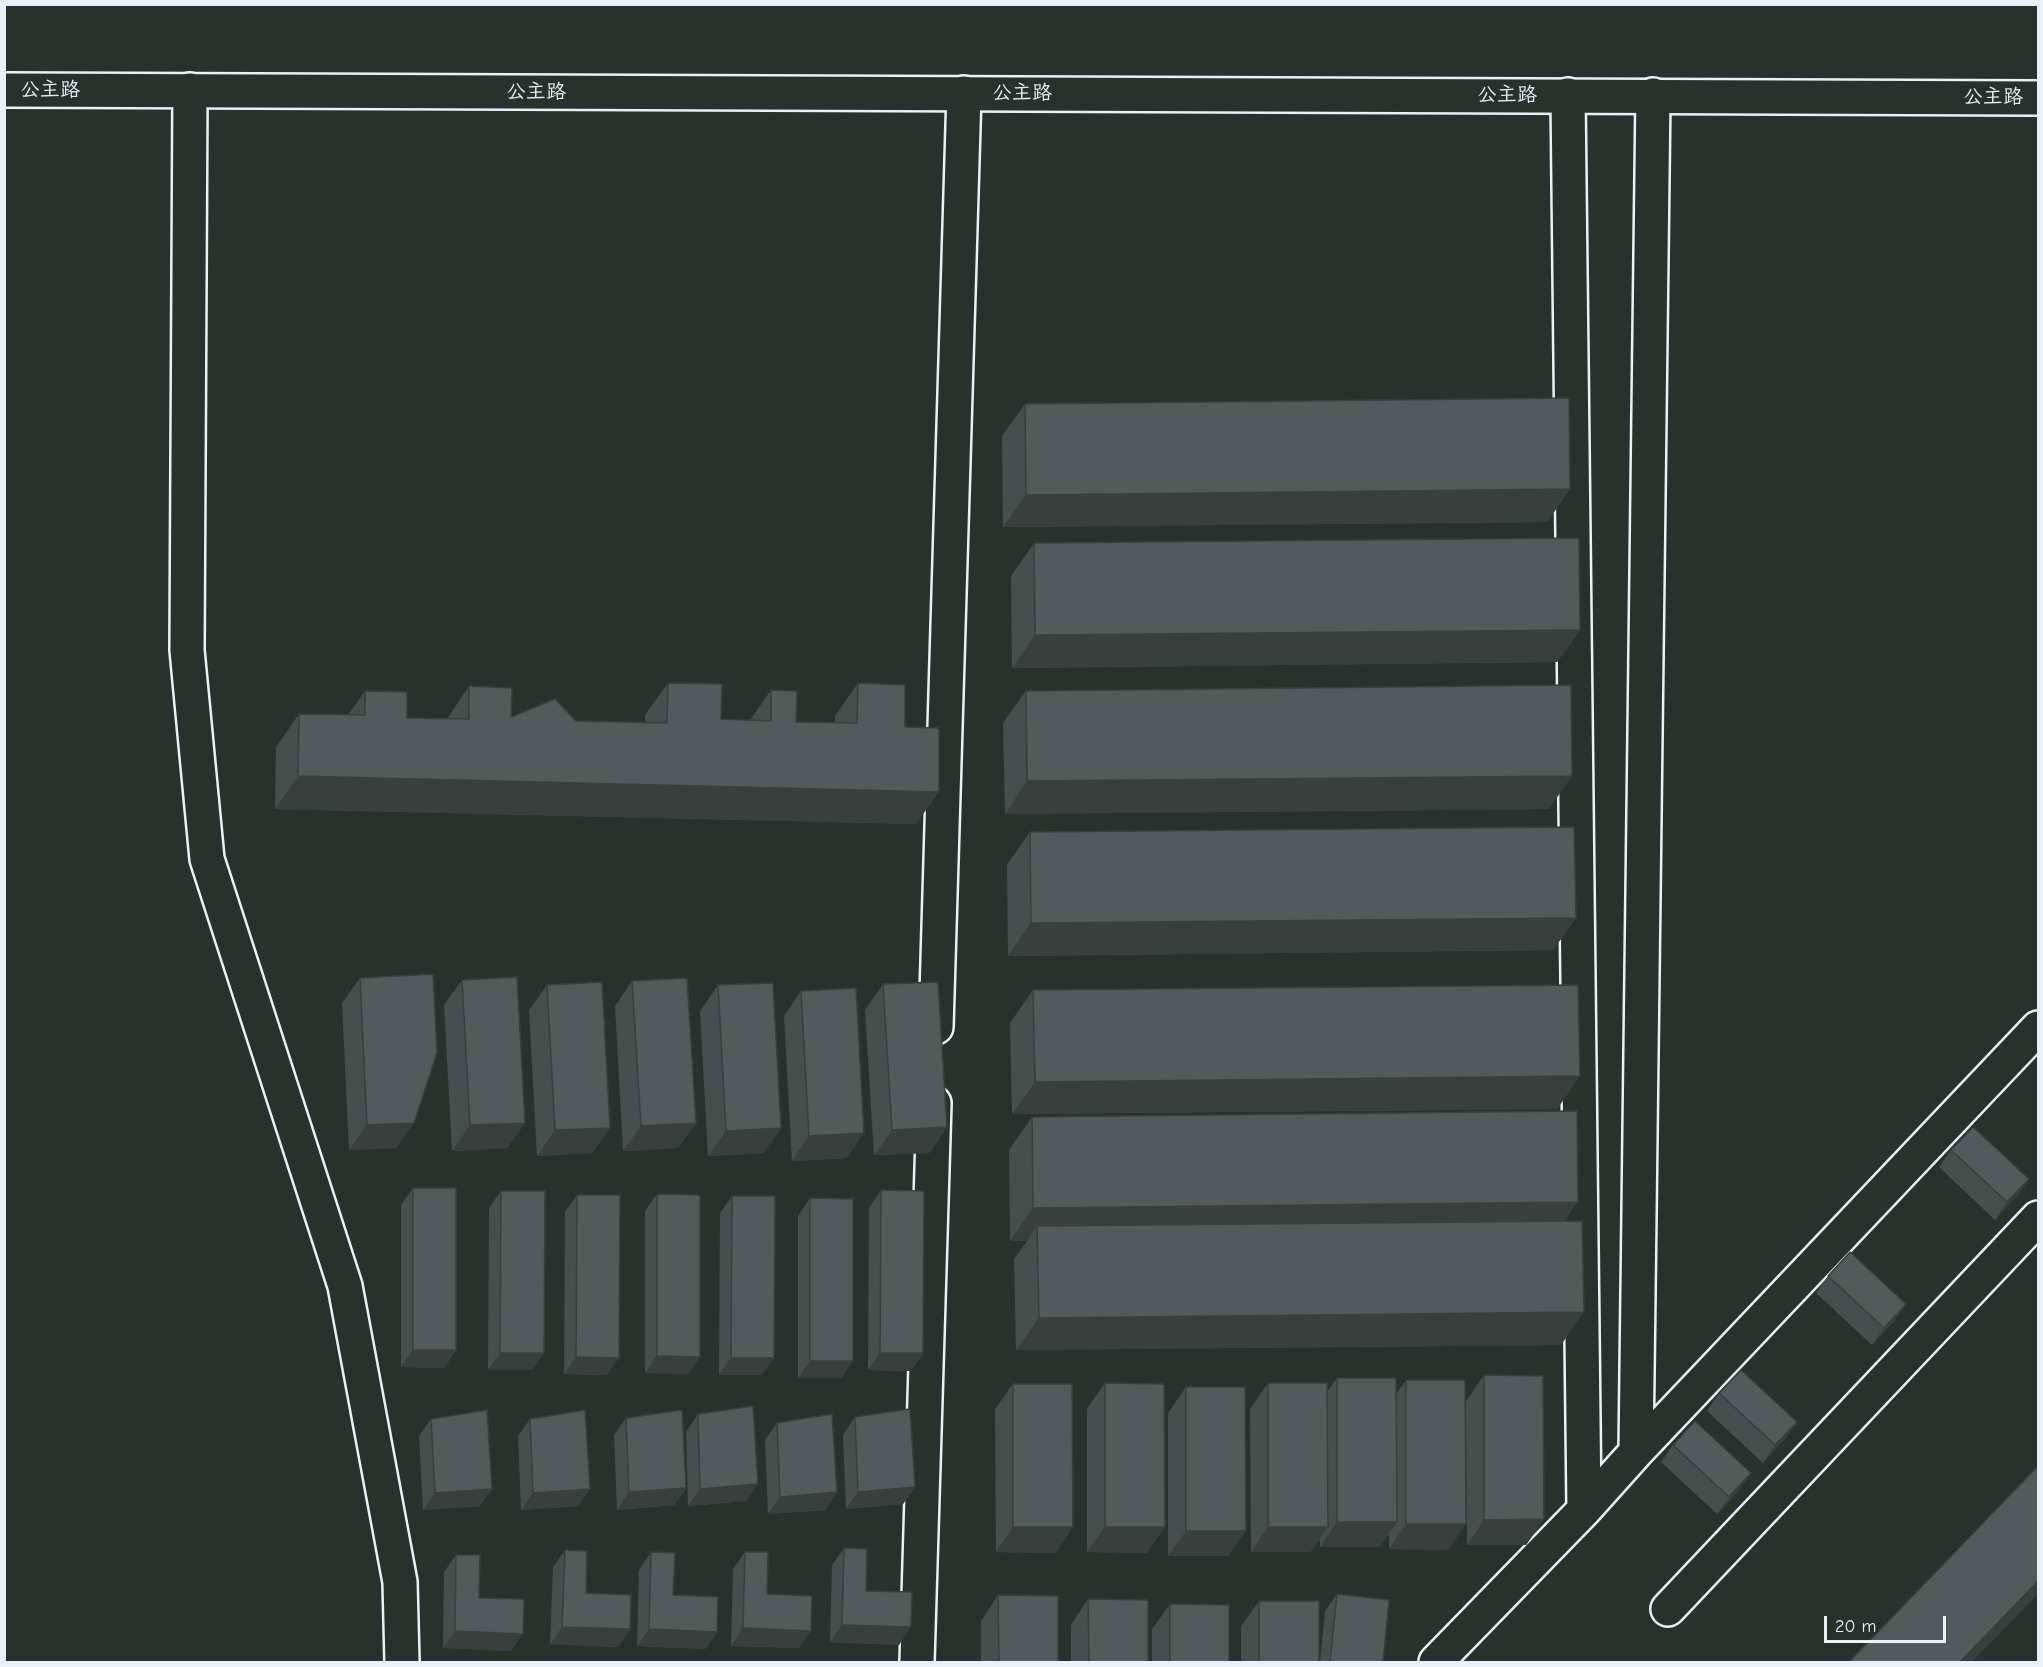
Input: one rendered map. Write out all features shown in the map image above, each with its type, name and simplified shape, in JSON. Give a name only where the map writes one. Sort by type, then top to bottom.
[{"type":"street","name":"公主路","points":[[4,90],[2038,98]]},
{"type":"street","points":[[190,90],[188,650],[207,859],[345,1286],[400,1582],[402,1662]]},
{"type":"street","points":[[917,1662],[964,93]]},
{"type":"street","points":[[1568,95],[1584,1510]]},
{"type":"street","points":[[1636,1452],[1653,95]]},
{"type":"street","points":[[1436,1662],[1584,1510],[1636,1452],[2038,1028]]},
{"type":"street","points":[[1668,1609],[2038,1218]]},
{"type":"building","points":[[1569,398],[1570,489],[1026,495],[1025,404]]},
{"type":"building","points":[[1579,538],[1580,630],[1035,635],[1034,543]]},
{"type":"building","points":[[668,683],[722,684],[721,719],[771,721],[771,690],[797,691],[796,722],[857,723],[858,683],[905,685],[905,727],[939,728],[939,792],[298,776],[299,714],[365,715],[365,691],[407,692],[407,718],[469,719],[469,686],[512,688],[511,717],[555,699],[576,721],[667,723]]},
{"type":"building","points":[[1571,685],[1572,776],[1027,781],[1026,691]]},
{"type":"building","points":[[1574,827],[1576,918],[1031,923],[1030,832]]},
{"type":"building","points":[[433,974],[437,1053],[414,1123],[367,1125],[360,978]]},
{"type":"building","points":[[517,977],[525,1123],[470,1125],[462,980]]},
{"type":"building","points":[[687,978],[696,1123],[641,1126],[632,981]]},
{"type":"building","points":[[602,982],[610,1128],[555,1130],[547,985]]},
{"type":"building","points":[[938,982],[947,1127],[892,1130],[883,984]]},
{"type":"building","points":[[773,983],[781,1128],[726,1131],[718,985]]},
{"type":"building","points":[[1578,985],[1580,1076],[1035,1082],[1033,990]]},
{"type":"building","points":[[856,988],[864,1133],[809,1136],[801,991]]},
{"type":"building","points":[[1577,1111],[1578,1202],[1033,1208],[1032,1117]]},
{"type":"building","points":[[1973,1127],[2029,1179],[2007,1202],[1951,1150]]},
{"type":"building","points":[[413,1188],[456,1188],[456,1350],[413,1350]]},
{"type":"building","points":[[881,1190],[924,1191],[923,1353],[880,1353]]},
{"type":"building","points":[[501,1191],[545,1191],[544,1353],[500,1353]]},
{"type":"building","points":[[657,1194],[700,1195],[700,1357],[657,1356]]},
{"type":"building","points":[[577,1195],[620,1195],[619,1358],[576,1357]]},
{"type":"building","points":[[732,1196],[775,1196],[774,1358],[731,1358]]},
{"type":"building","points":[[810,1198],[853,1199],[853,1361],[810,1361]]},
{"type":"building","points":[[1582,1221],[1584,1312],[1039,1318],[1037,1226]]},
{"type":"building","points":[[1850,1252],[1906,1304],[1884,1328],[1828,1276]]},
{"type":"building","points":[[1741,1370],[1797,1422],[1775,1445],[1719,1393]]},
{"type":"building","points":[[1484,1375],[1543,1376],[1544,1519],[1484,1520]]},
{"type":"building","points":[[1337,1378],[1396,1378],[1397,1522],[1337,1522]]},
{"type":"building","points":[[1406,1380],[1465,1380],[1466,1524],[1406,1524]]},
{"type":"building","points":[[1105,1383],[1164,1384],[1165,1527],[1105,1527]]},
{"type":"building","points":[[1268,1383],[1327,1383],[1328,1527],[1268,1527]]},
{"type":"building","points":[[1013,1384],[1072,1384],[1073,1527],[1013,1527]]},
{"type":"building","points":[[1186,1387],[1245,1387],[1246,1531],[1186,1531]]},
{"type":"building","points":[[753,1406],[758,1484],[700,1489],[698,1414]]},
{"type":"building","points":[[910,1409],[915,1487],[858,1492],[855,1417]]},
{"type":"building","points":[[487,1410],[492,1489],[435,1493],[431,1419]]},
{"type":"building","points":[[585,1410],[590,1489],[533,1493],[530,1419]]},
{"type":"building","points":[[682,1410],[686,1488],[629,1492],[626,1418]]},
{"type":"building","points":[[832,1414],[837,1492],[780,1497],[777,1423]]},
{"type":"building","points":[[1695,1421],[1751,1473],[1729,1497],[1673,1445]]},
{"type":"building","points":[[2038,1466],[2038,1581],[1960,1662],[1851,1662],[1850,1661]]},
{"type":"building","points":[[844,1548],[867,1549],[866,1591],[912,1592],[911,1627],[842,1625]]},
{"type":"building","points":[[565,1550],[587,1551],[586,1593],[631,1595],[630,1629],[562,1627]]},
{"type":"building","points":[[651,1552],[675,1553],[673,1595],[718,1597],[717,1632],[649,1629]]},
{"type":"building","points":[[745,1552],[768,1552],[767,1594],[812,1596],[811,1631],[743,1628]]},
{"type":"building","points":[[456,1555],[480,1555],[479,1598],[524,1599],[523,1634],[455,1631]]},
{"type":"building","points":[[1337,1594],[1389,1600],[1383,1662],[1330,1662]]},
{"type":"building","points":[[998,1595],[1058,1596],[1058,1662],[999,1662]]},
{"type":"building","points":[[1088,1599],[1148,1600],[1148,1662],[1089,1662]]},
{"type":"building","points":[[1259,1601],[1319,1601],[1319,1662],[1259,1662]]},
{"type":"building","points":[[1170,1604],[1229,1605],[1229,1662],[1170,1662]]}]
